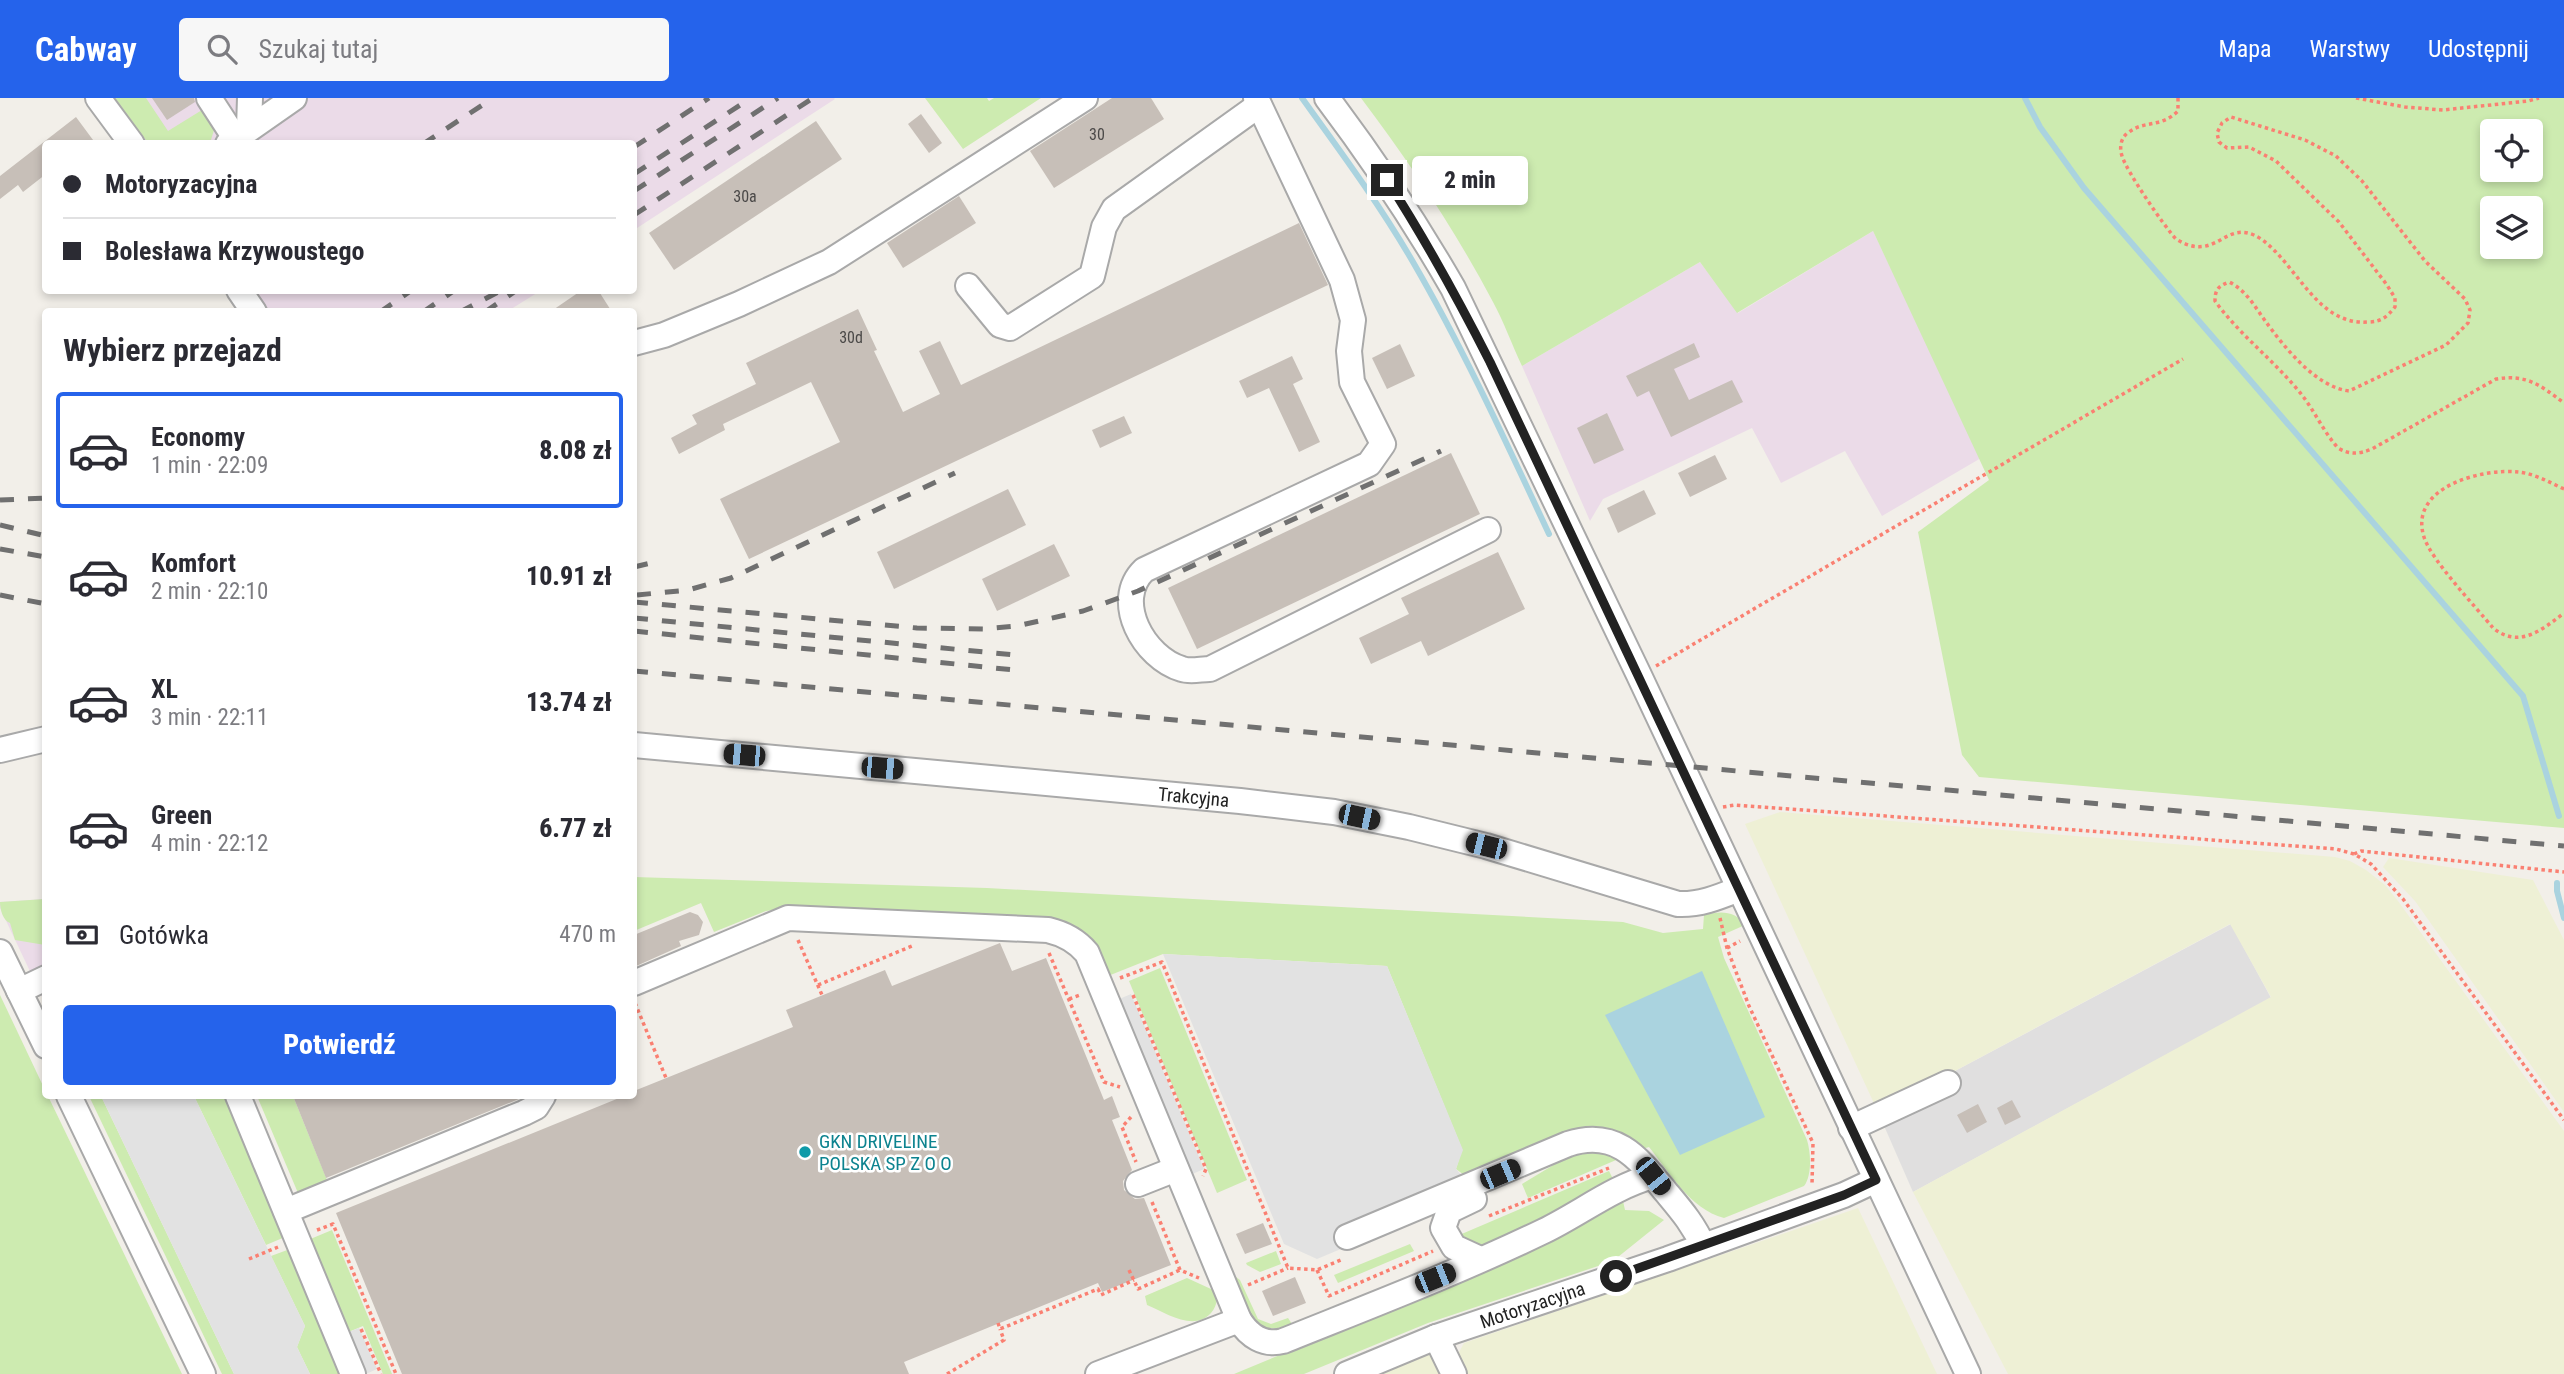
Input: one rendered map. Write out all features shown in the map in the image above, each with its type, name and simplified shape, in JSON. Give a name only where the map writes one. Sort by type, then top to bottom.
[{"type":"street","points":[[98,98],[129,140]]},
{"type":"street","points":[[209,98],[239,138]]},
{"type":"street","points":[[239,138],[250,98]]},
{"type":"street","points":[[239,138],[295,98]]},
{"type":"street","points":[[637,341],[664,335],[739,304],[828,262],[1085,98]]},
{"type":"street","points":[[1327,98],[1387,180],[1453,288],[1638,673],[1968,1374]]},
{"type":"street","points":[[968,286],[1000,325],[1010,327],[1092,276],[1104,227],[1114,209],[1258,101],[1342,280],[1353,320],[1349,351],[1352,382],[1383,444],[1369,464],[1144,570],[1136,578],[1130,612],[1146,645],[1158,657],[1183,670],[1210,669],[1488,530]]},
{"type":"street","points":[[0,750],[42,740]]},
{"type":"street","name":"Trakcyjna","points":[[637,745],[1334,812],[1486,846],[1678,904],[1697,904],[1740,889]]},
{"type":"street","points":[[637,982],[788,918],[1056,932],[1079,943],[1087,953],[1239,1320],[1245,1329],[1265,1342],[1283,1341],[1480,1259],[1563,1221],[1617,1189],[1653,1176]]},
{"type":"street","points":[[0,952],[42,1039]]},
{"type":"street","points":[[19,991],[42,980]]},
{"type":"street","points":[[1851,1128],[1948,1083]]},
{"type":"street","points":[[70,1099],[203,1374]]},
{"type":"street","points":[[239,1099],[353,1374]]},
{"type":"street","points":[[286,1211],[524,1113],[536,1107],[541,1099]]},
{"type":"street","points":[[1350,1246],[1525,1163],[1569,1144],[1595,1139],[1624,1147],[1637,1158],[1695,1227],[1703,1246]]},
{"type":"street","points":[[1480,1259],[1454,1247],[1443,1228],[1446,1216],[1454,1207],[1504,1187],[1525,1163]]},
{"type":"street","points":[[1138,1184],[1176,1169]]},
{"type":"street","name":"Motoryzacyjna","points":[[1347,1374],[1436,1336],[1703,1246],[1844,1195],[1876,1180]]},
{"type":"street","points":[[1098,1374],[1239,1320]]},
{"type":"street","points":[[1436,1336],[1454,1374]]},
{"type":"path","points":[[2178,98],[2178,111],[2171,119],[2134,128],[2125,134],[2121,144],[2121,156],[2176,239],[2198,249],[2233,233],[2258,237],[2318,302],[2342,318],[2360,323],[2377,322],[2388,316],[2395,307],[2395,298],[2387,285],[2339,222],[2276,161],[2249,147],[2227,148],[2219,142],[2217,133],[2222,123],[2231,117],[2305,140],[2336,156],[2362,181],[2426,261],[2465,299],[2470,310],[2468,323],[2446,345],[2349,391],[2324,384],[2270,329],[2239,287],[2229,282],[2221,285],[2215,292],[2215,301],[2225,315],[2299,391],[2338,448],[2347,453],[2361,453],[2372,449],[2496,379],[2526,379],[2543,387],[2564,403]]},
{"type":"path","points":[[2356,98],[2404,107],[2443,110],[2502,105],[2539,98]]},
{"type":"path","points":[[1638,673],[1653,667],[2183,359]]},
{"type":"path","points":[[2564,489],[2541,478],[2519,472],[2498,472],[2459,481],[2431,500],[2423,512],[2422,524],[2424,539],[2433,554],[2493,628],[2504,636],[2518,638],[2534,634],[2564,613]]},
{"type":"path","points":[[1705,816],[1720,808],[1735,805],[2336,849],[2354,854],[2371,864],[2403,899],[2564,1120]]},
{"type":"path","points":[[2354,854],[2361,851],[2564,872]]},
{"type":"path","points":[[1716,899],[1727,948],[1749,1006],[1814,1143],[1814,1171],[1810,1189]]},
{"type":"path","points":[[818,985],[923,942]]},
{"type":"path","points":[[1046,945],[1104,1082]]},
{"type":"path","points":[[1069,999],[1162,962],[1288,1268]]},
{"type":"path","points":[[637,1007],[666,1078]]},
{"type":"path","points":[[310,1233],[333,1224],[396,1374]]},
{"type":"path","points":[[1247,1285],[1288,1268],[1317,1270],[1350,1246]]},
{"type":"path","points":[[248,1259],[276,1247]]},
{"type":"path","points":[[1317,1270],[1329,1296],[1433,1251]]},
{"type":"path","points":[[1129,1270],[1138,1289],[1180,1270]]},
{"type":"path","points":[[1000,1329],[1098,1289],[1101,1295],[1134,1280]]},
{"type":"path","points":[[947,1374],[1004,1340],[998,1324]]},
{"type":"path","points":[[361,1329],[381,1374]]},
{"type":"shaded area","points":[[115,98],[835,99],[637,228],[637,140],[146,140]]},
{"type":"shaded area","points":[[1873,231],[1981,458],[1882,516],[1845,451],[1781,483],[1752,428],[1603,499],[1590,521],[1522,366],[1700,262],[1738,313]]},
{"type":"shaded area","points":[[535,294],[513,308],[241,308],[257,295]]},
{"type":"shaded area","points":[[42,899],[42,997],[0,908],[0,902]]},
{"type":"shaded area","points":[[2231,924],[2271,998],[1913,1192],[1878,1112]]},
{"type":"shaded area","points":[[1163,954],[1387,966],[1463,1150],[1456,1169],[1465,1179],[1472,1194],[1317,1259],[1284,1244]]},
{"type":"shaded area","points":[[1131,994],[1204,1169],[1190,1175],[1117,1000]]},
{"type":"shaded area","points":[[102,1099],[195,1099],[305,1326],[297,1347],[310,1374],[234,1374]]},
{"type":"shaded area","points":[[359,1328],[377,1369],[366,1374],[362,1374],[346,1333]]},
{"type":"green space","points":[[115,98],[146,98],[168,131],[202,110],[215,127],[211,140],[146,140]]},
{"type":"green space","points":[[925,98],[987,98],[989,101],[994,98],[1041,98],[963,149]]},
{"type":"green space","points":[[1361,98],[2564,98],[2564,828],[1979,777],[1962,755],[1918,532],[1989,480],[1873,231],[1737,313],[1700,262],[1522,366],[1497,310],[1463,249],[1414,172]]},
{"type":"green space","points":[[1780,812],[2335,857],[2350,861],[2366,870],[2385,885],[2398,901],[2564,1131],[2564,1374],[2008,1374],[1913,1192],[2271,997],[2230,924],[1878,1112],[1745,824]]},
{"type":"green space","points":[[2389,858],[2533,880],[2564,940],[2564,1112],[2415,901],[2383,867]]},
{"type":"green space","points":[[637,877],[987,888],[1623,922],[1663,933],[1703,929],[1704,915],[1732,914],[1745,925],[1718,937],[1724,958],[1807,1140],[1810,1170],[1804,1186],[1724,1218],[1701,1207],[1691,1198],[1649,1147],[1642,1149],[1626,1139],[1464,1175],[1456,1169],[1462,1149],[1387,966],[1163,954],[1108,976],[1093,943],[792,907],[766,911],[714,932],[701,903],[637,930]]},
{"type":"green space","points":[[42,899],[42,944],[15,940],[10,923],[2,914],[0,902]]},
{"type":"green space","points":[[1160,968],[1247,1180],[1217,1193],[1129,981]]},
{"type":"green space","points":[[0,995],[42,1084],[42,1099],[49,1099],[182,1374],[0,1374]]},
{"type":"green space","points":[[90,1099],[102,1099],[234,1374],[222,1374]]},
{"type":"green space","points":[[195,1099],[228,1099],[285,1237],[266,1245]]},
{"type":"green space","points":[[258,1099],[294,1099],[327,1180],[359,1167],[369,1168],[298,1193]]},
{"type":"green space","points":[[1593,1149],[1623,1157],[1528,1198],[1522,1184],[1570,1155]]},
{"type":"green space","points":[[1609,1171],[1613,1179],[1540,1221],[1481,1248],[1457,1236]]},
{"type":"green space","points":[[1623,1201],[1625,1210],[1649,1211],[1664,1220],[1613,1261],[1428,1323],[1304,1374],[1234,1374],[1426,1294]]},
{"type":"green space","points":[[1858,1208],[1937,1374],[1465,1374],[1457,1356],[1464,1343]]},
{"type":"green space","points":[[332,1230],[392,1374],[383,1374],[363,1326],[346,1333],[308,1240]]},
{"type":"green space","points":[[1410,1244],[1414,1251],[1338,1283],[1334,1275]]},
{"type":"green space","points":[[290,1249],[342,1374],[310,1374],[297,1347],[305,1326],[271,1256]]},
{"type":"green space","points":[[1276,1251],[1281,1264],[1260,1272],[1246,1263]]},
{"type":"green space","points":[[1236,1277],[1240,1280],[1258,1319],[1271,1324],[1288,1318],[1292,1324],[1279,1328],[1259,1325],[1247,1310],[1233,1279]]},
{"type":"green space","points":[[1187,1278],[1211,1289],[1216,1286],[1215,1307],[1204,1318],[1188,1321],[1147,1305],[1145,1296]]},
{"type":"green space","points":[[1428,1355],[1437,1355],[1446,1374],[1382,1374]]},
{"type":"water","points":[[1702,971],[1765,1117],[1680,1155],[1605,1015]]},
{"type":"building","points":[[152,98],[194,98],[195,102],[167,120]]},
{"type":"building","points":[[1112,98],[1151,98],[1164,119],[1054,188],[1030,151]]},
{"type":"building","points":[[921,114],[942,143],[929,153],[908,124]]},
{"type":"building","points":[[76,117],[93,140],[46,140]]},
{"type":"building","points":[[816,121],[842,159],[674,270],[649,233]]},
{"type":"building","points":[[42,143],[42,177],[23,192],[18,185],[0,199],[0,176]]},
{"type":"building","points":[[959,196],[976,223],[903,268],[887,243]]},
{"type":"building","points":[[1299,223],[1328,285],[749,559],[720,499],[840,442],[811,382],[723,424],[725,430],[679,454],[671,438],[697,424],[692,415],[756,384],[746,363],[858,309],[877,350],[874,351],[903,412],[940,394],[919,351],[940,341],[961,385]]},
{"type":"building","points":[[576,294],[601,294],[609,308],[556,308]]},
{"type":"building","points":[[1694,343],[1700,357],[1674,369],[1689,400],[1732,380],[1743,402],[1671,437],[1649,391],[1637,397],[1626,376]]},
{"type":"building","points":[[1400,344],[1415,376],[1387,389],[1372,358]]},
{"type":"building","points":[[1292,356],[1303,379],[1293,384],[1320,442],[1299,452],[1269,388],[1247,398],[1239,381]]},
{"type":"building","points":[[1607,413],[1624,450],[1594,464],[1577,428]]},
{"type":"building","points":[[1124,416],[1132,433],[1100,448],[1092,430]]},
{"type":"building","points":[[1451,453],[1480,514],[1197,649],[1168,588]]},
{"type":"building","points":[[1715,455],[1727,479],[1690,497],[1678,473]]},
{"type":"building","points":[[1008,489],[1026,525],[894,589],[877,552]]},
{"type":"building","points":[[1644,490],[1656,514],[1618,533],[1607,508]]},
{"type":"building","points":[[1054,544],[1070,576],[997,611],[982,579]]},
{"type":"building","points":[[1498,552],[1525,609],[1428,656],[1421,641],[1371,664],[1359,638],[1409,614],[1401,598]]},
{"type":"building","points":[[690,912],[698,915],[703,922],[699,935],[679,941],[681,946],[637,966],[637,934]]},
{"type":"building","name":"GKN DRIVELINE POLSKA SP Z O O","points":[[1000,943],[1012,971],[1046,958],[1104,1100],[1112,1096],[1120,1117],[1112,1120],[1132,1170],[1123,1181],[1124,1190],[1135,1199],[1144,1198],[1171,1265],[1102,1292],[1098,1283],[904,1362],[909,1374],[402,1374],[336,1213],[617,1099],[637,1099],[637,1090],[793,1027],[786,1010],[885,970],[892,986]]},
{"type":"building","points":[[294,1099],[519,1099],[326,1178]]},
{"type":"building","points":[[2012,1100],[2021,1117],[2005,1125],[1997,1108]]},
{"type":"building","points":[[1978,1104],[1987,1122],[1967,1133],[1957,1115]]},
{"type":"building","points":[[1263,1223],[1272,1244],[1245,1254],[1236,1234]]},
{"type":"building","points":[[1295,1277],[1306,1303],[1273,1316],[1262,1291]]},
{"type":"waterway","points":[[1302,98],[1374,199],[1432,295],[1501,431],[1549,534]]},
{"type":"waterway","points":[[2025,98],[2040,127],[2084,188],[2523,696],[2559,816]]},
{"type":"waterway","points":[[2557,883],[2564,918]]},
{"type":"railway","points":[[429,140],[493,98]]},
{"type":"railway","points":[[637,145],[709,98]]},
{"type":"railway","points":[[637,172],[751,98]]},
{"type":"railway","points":[[637,189],[778,98]]},
{"type":"railway","points":[[637,213],[813,98]]},
{"type":"railway","points":[[386,308],[406,294]]},
{"type":"railway","points":[[429,308],[449,294]]},
{"type":"railway","points":[[468,308],[494,294]]},
{"type":"railway","points":[[491,308],[511,294]]},
{"type":"railway","points":[[637,602],[917,628],[983,629],[1017,626],[1083,611],[1138,591],[1441,451]]},
{"type":"railway","points":[[637,595],[688,590],[731,578],[955,473]]},
{"type":"railway","points":[[0,500],[42,498]]},
{"type":"railway","points":[[0,525],[42,535]]},
{"type":"railway","points":[[0,549],[42,556]]},
{"type":"railway","points":[[637,566],[651,563]]},
{"type":"railway","points":[[0,595],[42,603]]},
{"type":"railway","points":[[637,618],[1015,655]]},
{"type":"railway","points":[[637,631],[1014,670]]},
{"type":"railway","points":[[637,671],[2564,846]]},
{"type":"place","name":"GKN DRIVELINE POLSKA SP Z O O","points":[[805,1152]]},
{"type":"route","points":[[1387,180],[1453,288],[1490,362],[1876,1180],[1844,1195],[1616,1276]]}]
